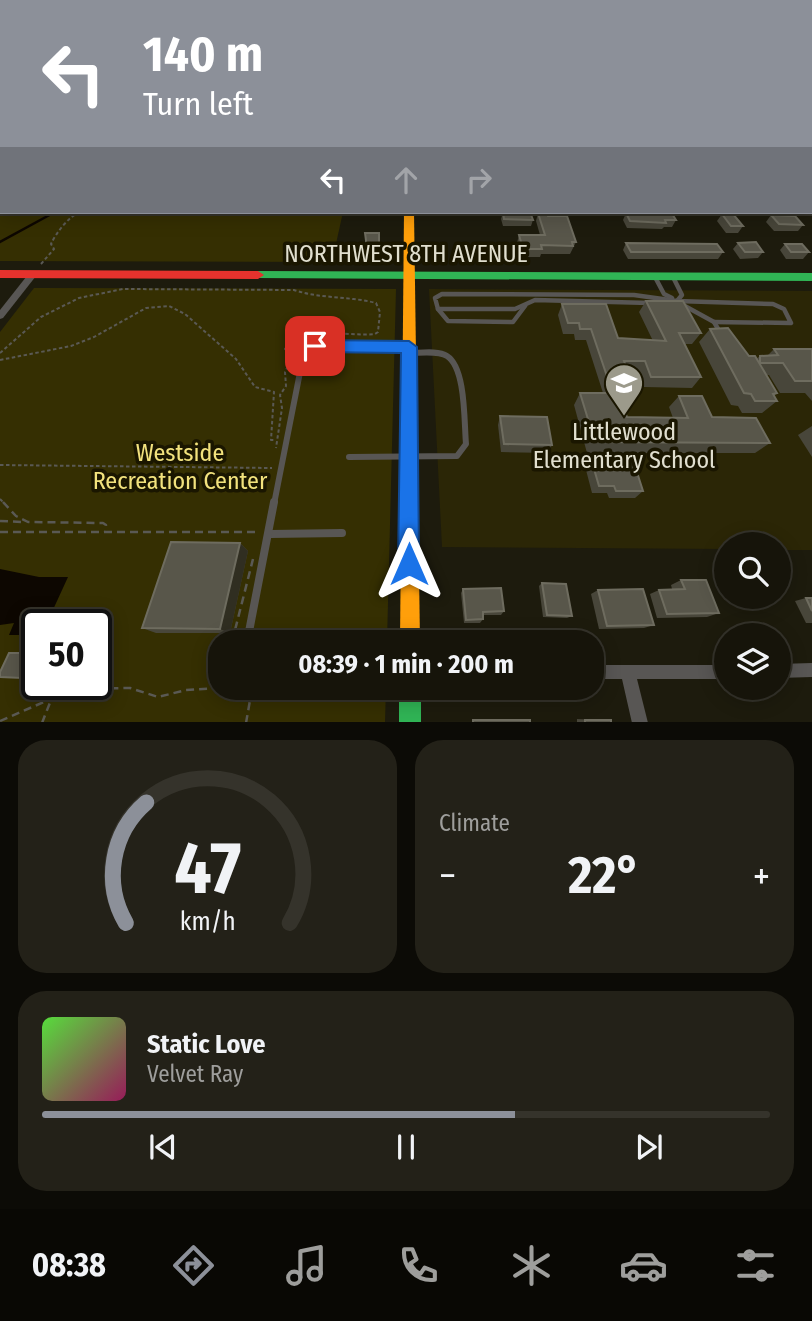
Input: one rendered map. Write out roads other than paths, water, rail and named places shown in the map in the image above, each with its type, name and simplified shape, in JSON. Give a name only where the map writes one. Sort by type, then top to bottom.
[{"type":"street","points":[[409,214],[410,630]]},
{"type":"street","points":[[0,316],[37,271]]},
{"type":"street","name":"NORTHWEST 8TH AVENUE","points":[[0,274],[37,271],[409,277],[810,279]]},
{"type":"street","points":[[791,671],[812,670]]},
{"type":"street","points":[[604,673],[714,671]]},
{"type":"street","points":[[628,673],[640,722]]},
{"type":"street","points":[[410,700],[410,722]]},
{"type":"lane","points":[[525,306],[513,322],[447,321],[438,309],[435,298],[442,294],[634,295],[677,301],[773,304],[784,309],[792,323],[713,322],[690,311],[677,301],[664,294],[654,277]]},
{"type":"lane","points":[[438,309],[515,309],[535,300],[631,300],[661,304],[677,301],[682,295],[673,277]]},
{"type":"lane","points":[[713,322],[726,342]]},
{"type":"lane","points":[[250,630],[271,534],[304,352],[315,346],[409,350],[442,354],[453,362],[461,378],[466,436],[466,444],[457,456],[349,457]]},
{"type":"lane","points":[[271,534],[342,533]]},
{"type":"waterway","points":[[0,242],[51,214]]},
{"type":"place","name":"Littlewood Elementary School","points":[[624,417]]},
{"type":"park label","name":"Westside Recreation Center","points":[[180,467]]}]
